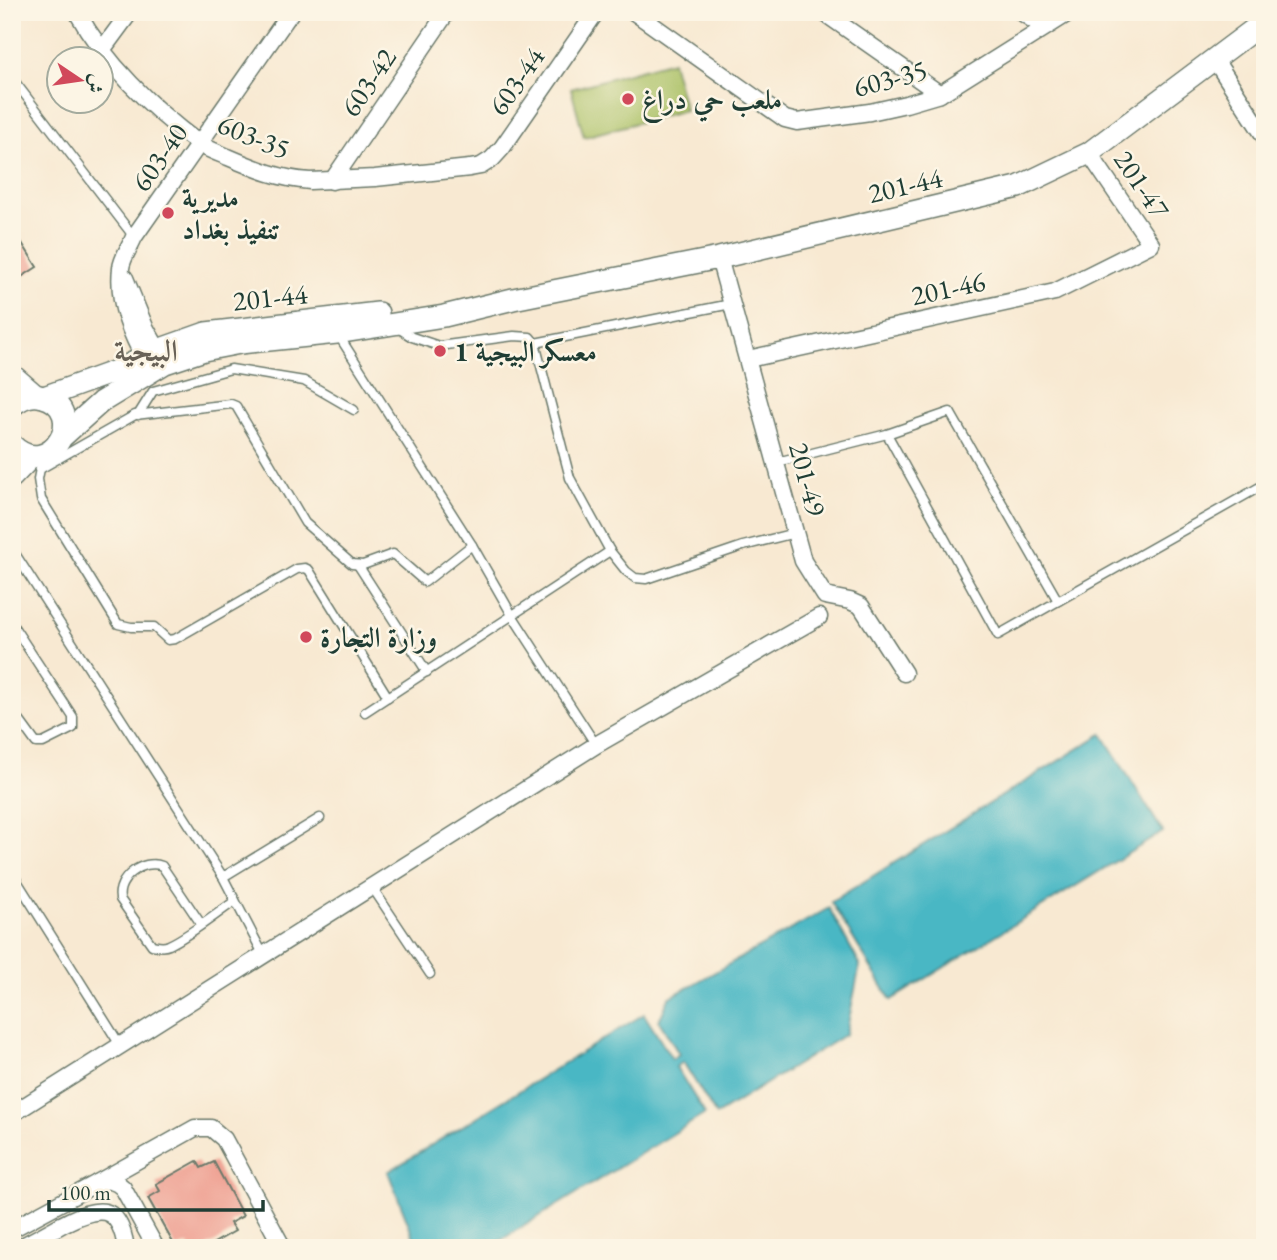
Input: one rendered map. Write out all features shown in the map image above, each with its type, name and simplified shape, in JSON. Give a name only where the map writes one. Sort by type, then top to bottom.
[{"type":"street","name":"603-35","points":[[77,12],[99,46]]},
{"type":"street","points":[[105,46],[130,12]]},
{"type":"street","name":"603-40","points":[[154,361],[145,327],[121,266],[134,237],[291,12]]},
{"type":"street","name":"603-42","points":[[332,181],[447,12]]},
{"type":"street","name":"603-44","points":[[470,169],[492,159],[502,148],[596,12]]},
{"type":"street","name":"603-35","points":[[634,12],[785,119],[810,122],[906,104],[940,94],[1070,12]]},
{"type":"street","points":[[822,12],[940,94]]},
{"type":"street","points":[[1021,12],[1044,27]]},
{"type":"street","name":"201-44","points":[[12,406],[22,398],[39,396],[154,361],[204,350],[444,316],[513,299],[719,258],[1018,187],[1089,153],[1265,21]]},
{"type":"street","points":[[1214,60],[1265,137]]},
{"type":"street","name":"603-35","points":[[116,66],[148,101],[200,145],[275,176],[292,180],[332,181],[470,169]]},
{"type":"street","name":"201-47","points":[[1089,153],[1151,244]]},
{"type":"street","name":"201-46","points":[[748,359],[1055,292],[1151,244]]},
{"type":"street","name":"201-49","points":[[719,258],[803,561],[825,596],[861,606],[904,673]]},
{"type":"street","name":"201-44","points":[[12,477],[55,447],[63,436],[102,402],[154,361],[206,333],[513,299]]},
{"type":"street","points":[[12,375],[39,396],[54,403],[62,412],[65,424],[63,436]]},
{"type":"street","points":[[12,445],[38,460]]},
{"type":"street","points":[[12,1114],[596,745],[819,617]]},
{"type":"street","points":[[12,1229],[195,1128],[211,1128],[224,1139],[283,1248]]},
{"type":"street","points":[[97,1183],[112,1181],[123,1188],[156,1248]]},
{"type":"street","points":[[19,1248],[92,1210],[110,1213],[120,1224],[126,1248]]},
{"type":"lane","points":[[12,78],[134,237]]},
{"type":"lane","points":[[535,343],[733,304]]},
{"type":"lane","points":[[393,324],[412,337],[439,346],[514,336],[530,337],[535,343],[570,478],[610,551],[635,578],[646,579],[743,546],[796,532]]},
{"type":"lane","points":[[337,333],[596,745]]},
{"type":"lane","points":[[138,415],[153,391],[231,369],[304,381],[354,410]]},
{"type":"lane","points":[[388,697],[309,570],[304,568],[297,569],[175,639],[168,640],[154,627],[120,626],[46,509],[38,489],[38,460],[138,415],[231,404],[236,406],[305,523],[348,562],[358,565],[393,555],[420,580],[428,582],[472,545]]},
{"type":"lane","points":[[777,462],[887,434],[950,412],[1058,601]]},
{"type":"lane","points":[[887,434],[998,635],[1265,484]]},
{"type":"lane","points":[[12,549],[223,877],[264,956]]},
{"type":"lane","points":[[366,712],[610,551]]},
{"type":"lane","points":[[358,565],[427,672]]},
{"type":"lane","points":[[12,624],[73,717],[73,728],[43,743],[36,743],[12,710]]},
{"type":"lane","points":[[223,877],[320,818]]},
{"type":"lane","points":[[201,924],[162,866],[156,863],[146,864],[123,880],[118,890],[120,899],[152,945],[161,947],[168,946],[201,924],[235,901]]},
{"type":"lane","points":[[12,873],[120,1045]]},
{"type":"lane","points":[[372,887],[430,974]]},
{"type":"green space","name":"ملعب حي دراغ","points":[[672,61],[685,110],[584,137],[571,89]]},
{"type":"water","points":[[1102,734],[1163,832],[891,1000],[831,902]]},
{"type":"water","points":[[829,908],[860,965],[846,1034],[716,1115],[683,1062],[676,1067],[705,1114],[488,1248],[418,1248],[388,1172],[644,1014],[672,1059],[679,1054],[659,1021],[669,998]]},
{"type":"building","points":[[12,227],[37,267],[12,283]]},
{"type":"building","points":[[197,1161],[201,1168],[214,1162],[243,1216],[230,1223],[235,1231],[205,1248],[189,1248],[188,1245],[176,1248],[148,1198],[160,1191],[156,1184]]},
{"type":"place","name":"ملعب حي دراغ","points":[[628,99]]},
{"type":"place","name":"مديرية تنفيذ بغداد","points":[[168,213]]},
{"type":"place","name":"معسكر البيجية 1","points":[[440,351]]},
{"type":"place","name":"وزارة التجارة","points":[[306,637]]},
{"type":"district","name":"البيجية","points":[[146,350]]}]
